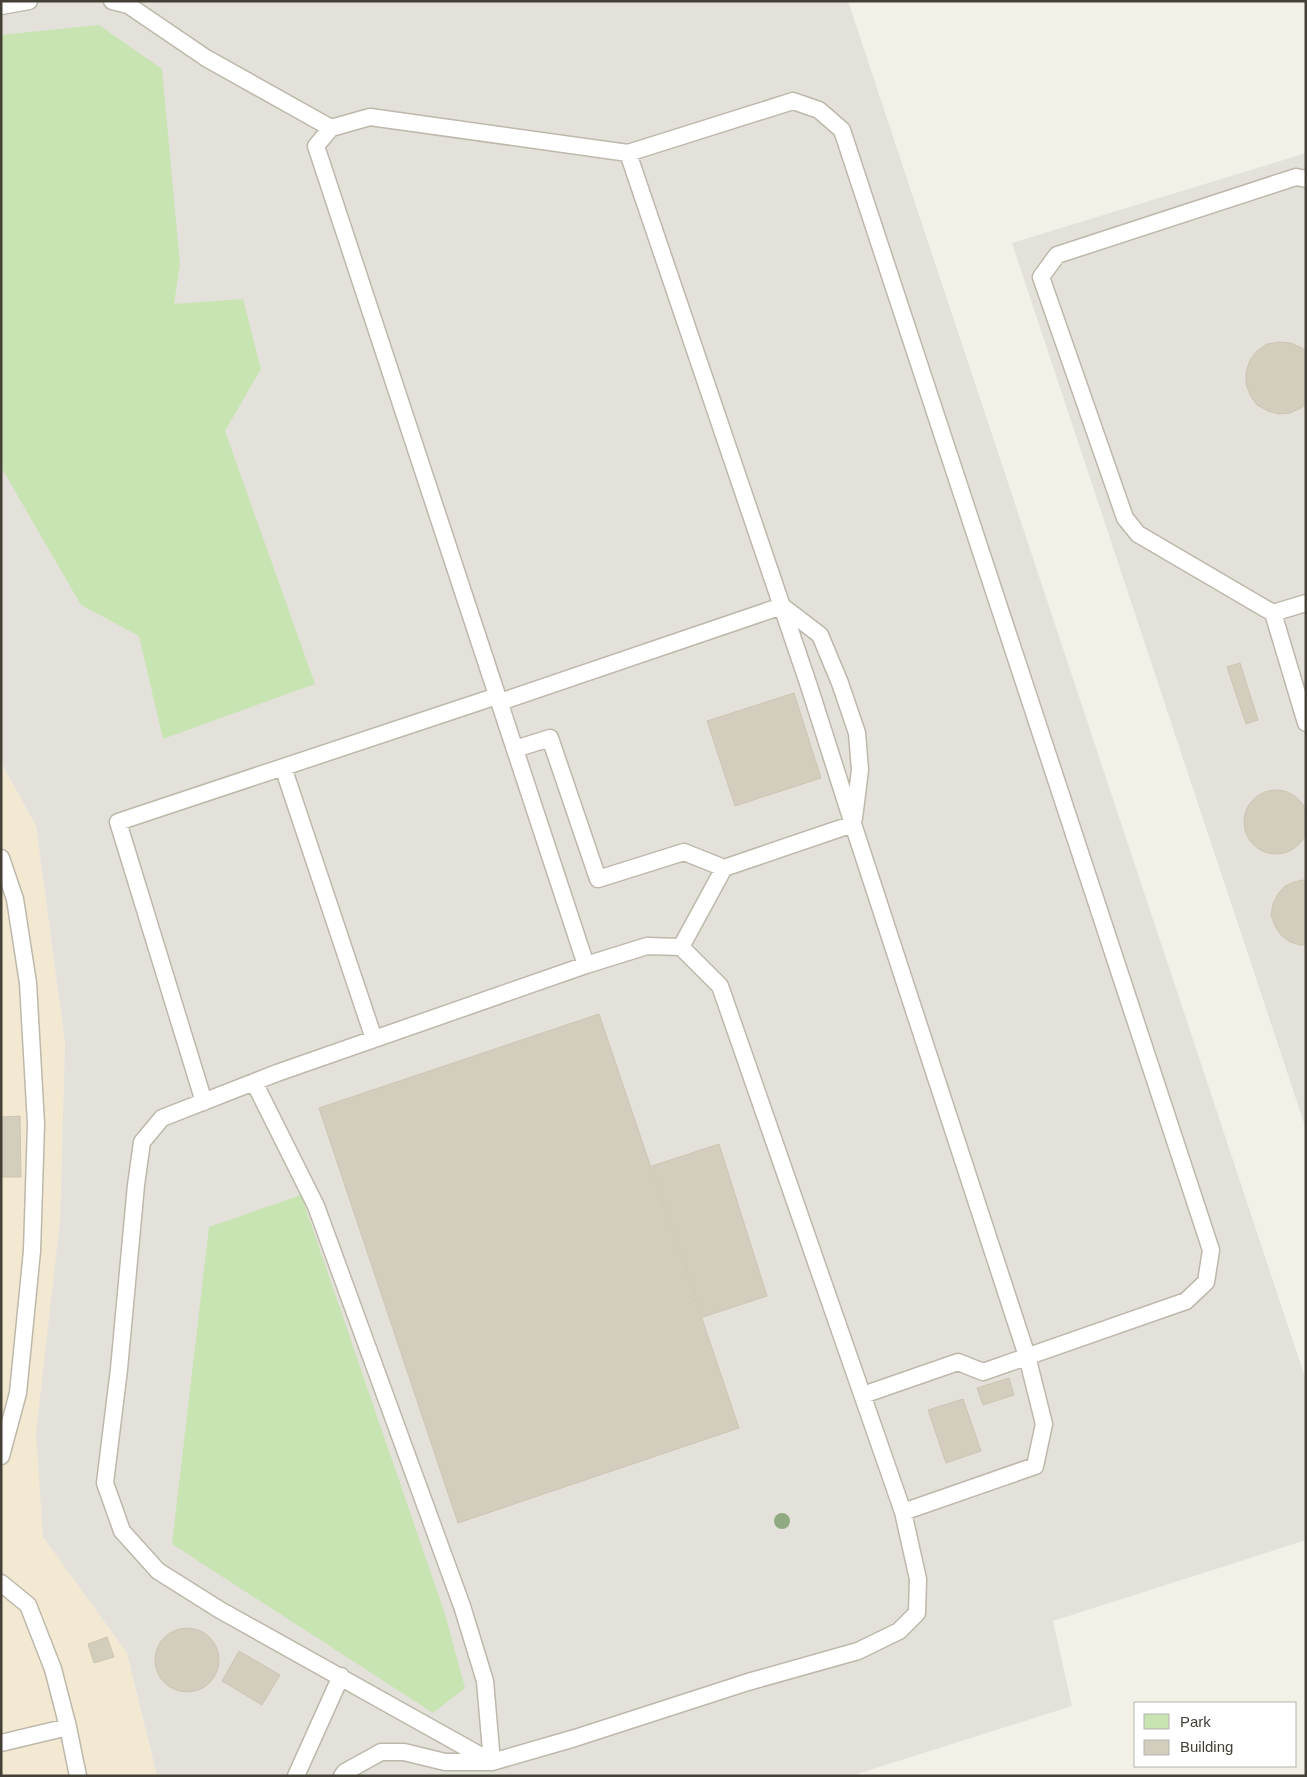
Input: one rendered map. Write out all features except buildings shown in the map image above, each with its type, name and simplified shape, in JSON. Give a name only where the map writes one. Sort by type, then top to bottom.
[{"type":"lane","points":[[1,6],[29,1]]},
{"type":"lane","points":[[112,1],[128,5],[206,58],[331,128]]},
{"type":"lane","points":[[586,965],[316,146],[331,128],[370,118],[628,153],[794,101],[819,110],[842,130],[1211,1250],[1206,1282],[1186,1301],[983,1372],[958,1362],[863,1395]]},
{"type":"lane","points":[[628,153],[809,686],[1027,1356],[1044,1424],[1035,1466],[904,1512]]},
{"type":"lane","points":[[1306,179],[1296,177],[1057,255],[1042,278],[1125,518],[1138,534],[1273,613],[1306,723]]},
{"type":"lane","points":[[1273,613],[1306,603]]},
{"type":"lane","points":[[204,1102],[118,822],[282,767],[782,606]]},
{"type":"lane","points":[[782,606],[820,635],[840,683],[857,733],[860,770],[853,824]]},
{"type":"lane","points":[[515,749],[550,738],[598,880],[684,852],[724,868],[853,824]]},
{"type":"lane","points":[[282,767],[374,1039]]},
{"type":"lane","points":[[1,858],[15,899],[28,983],[36,1124],[32,1251],[18,1393],[1,1456]]},
{"type":"lane","points":[[681,947],[724,868]]},
{"type":"lane","points":[[342,1776],[345,1772],[380,1752],[404,1752],[445,1762],[492,1762],[575,1738],[748,1682],[858,1651],[899,1631],[918,1613],[918,1579],[904,1512],[720,986],[681,947],[647,946],[586,965],[254,1082],[162,1118],[142,1142],[136,1186],[119,1369],[104,1482],[122,1531],[158,1571],[220,1610],[492,1762]]},
{"type":"lane","points":[[254,1082],[316,1206],[462,1606],[485,1680],[492,1762]]},
{"type":"lane","points":[[1,1583],[28,1605],[53,1668],[78,1776]]},
{"type":"lane","points":[[296,1776],[341,1676]]},
{"type":"lane","points":[[1,1743],[68,1727]]},
{"type":"shaded area","points":[[1,1],[848,1],[1306,1380],[1306,1540],[1053,1621],[1072,1706],[851,1776],[157,1776],[127,1653],[43,1537],[36,1433],[60,1221],[65,1043],[36,826],[1,762]]},
{"type":"shaded area","points":[[1306,153],[1306,1129],[1012,243]]},
{"type":"shaded area","points":[[1,762],[36,826],[65,1043],[60,1221],[43,1537],[127,1653],[157,1776],[1,1776]]},
{"type":"green space","points":[[99,25],[162,69],[180,264],[174,304],[243,299],[261,369],[225,431],[315,684],[163,739],[139,636],[81,605],[1,467],[1,35]]},
{"type":"green space","points":[[301,1195],[445,1614],[465,1688],[433,1713],[172,1544],[209,1227]]}]
